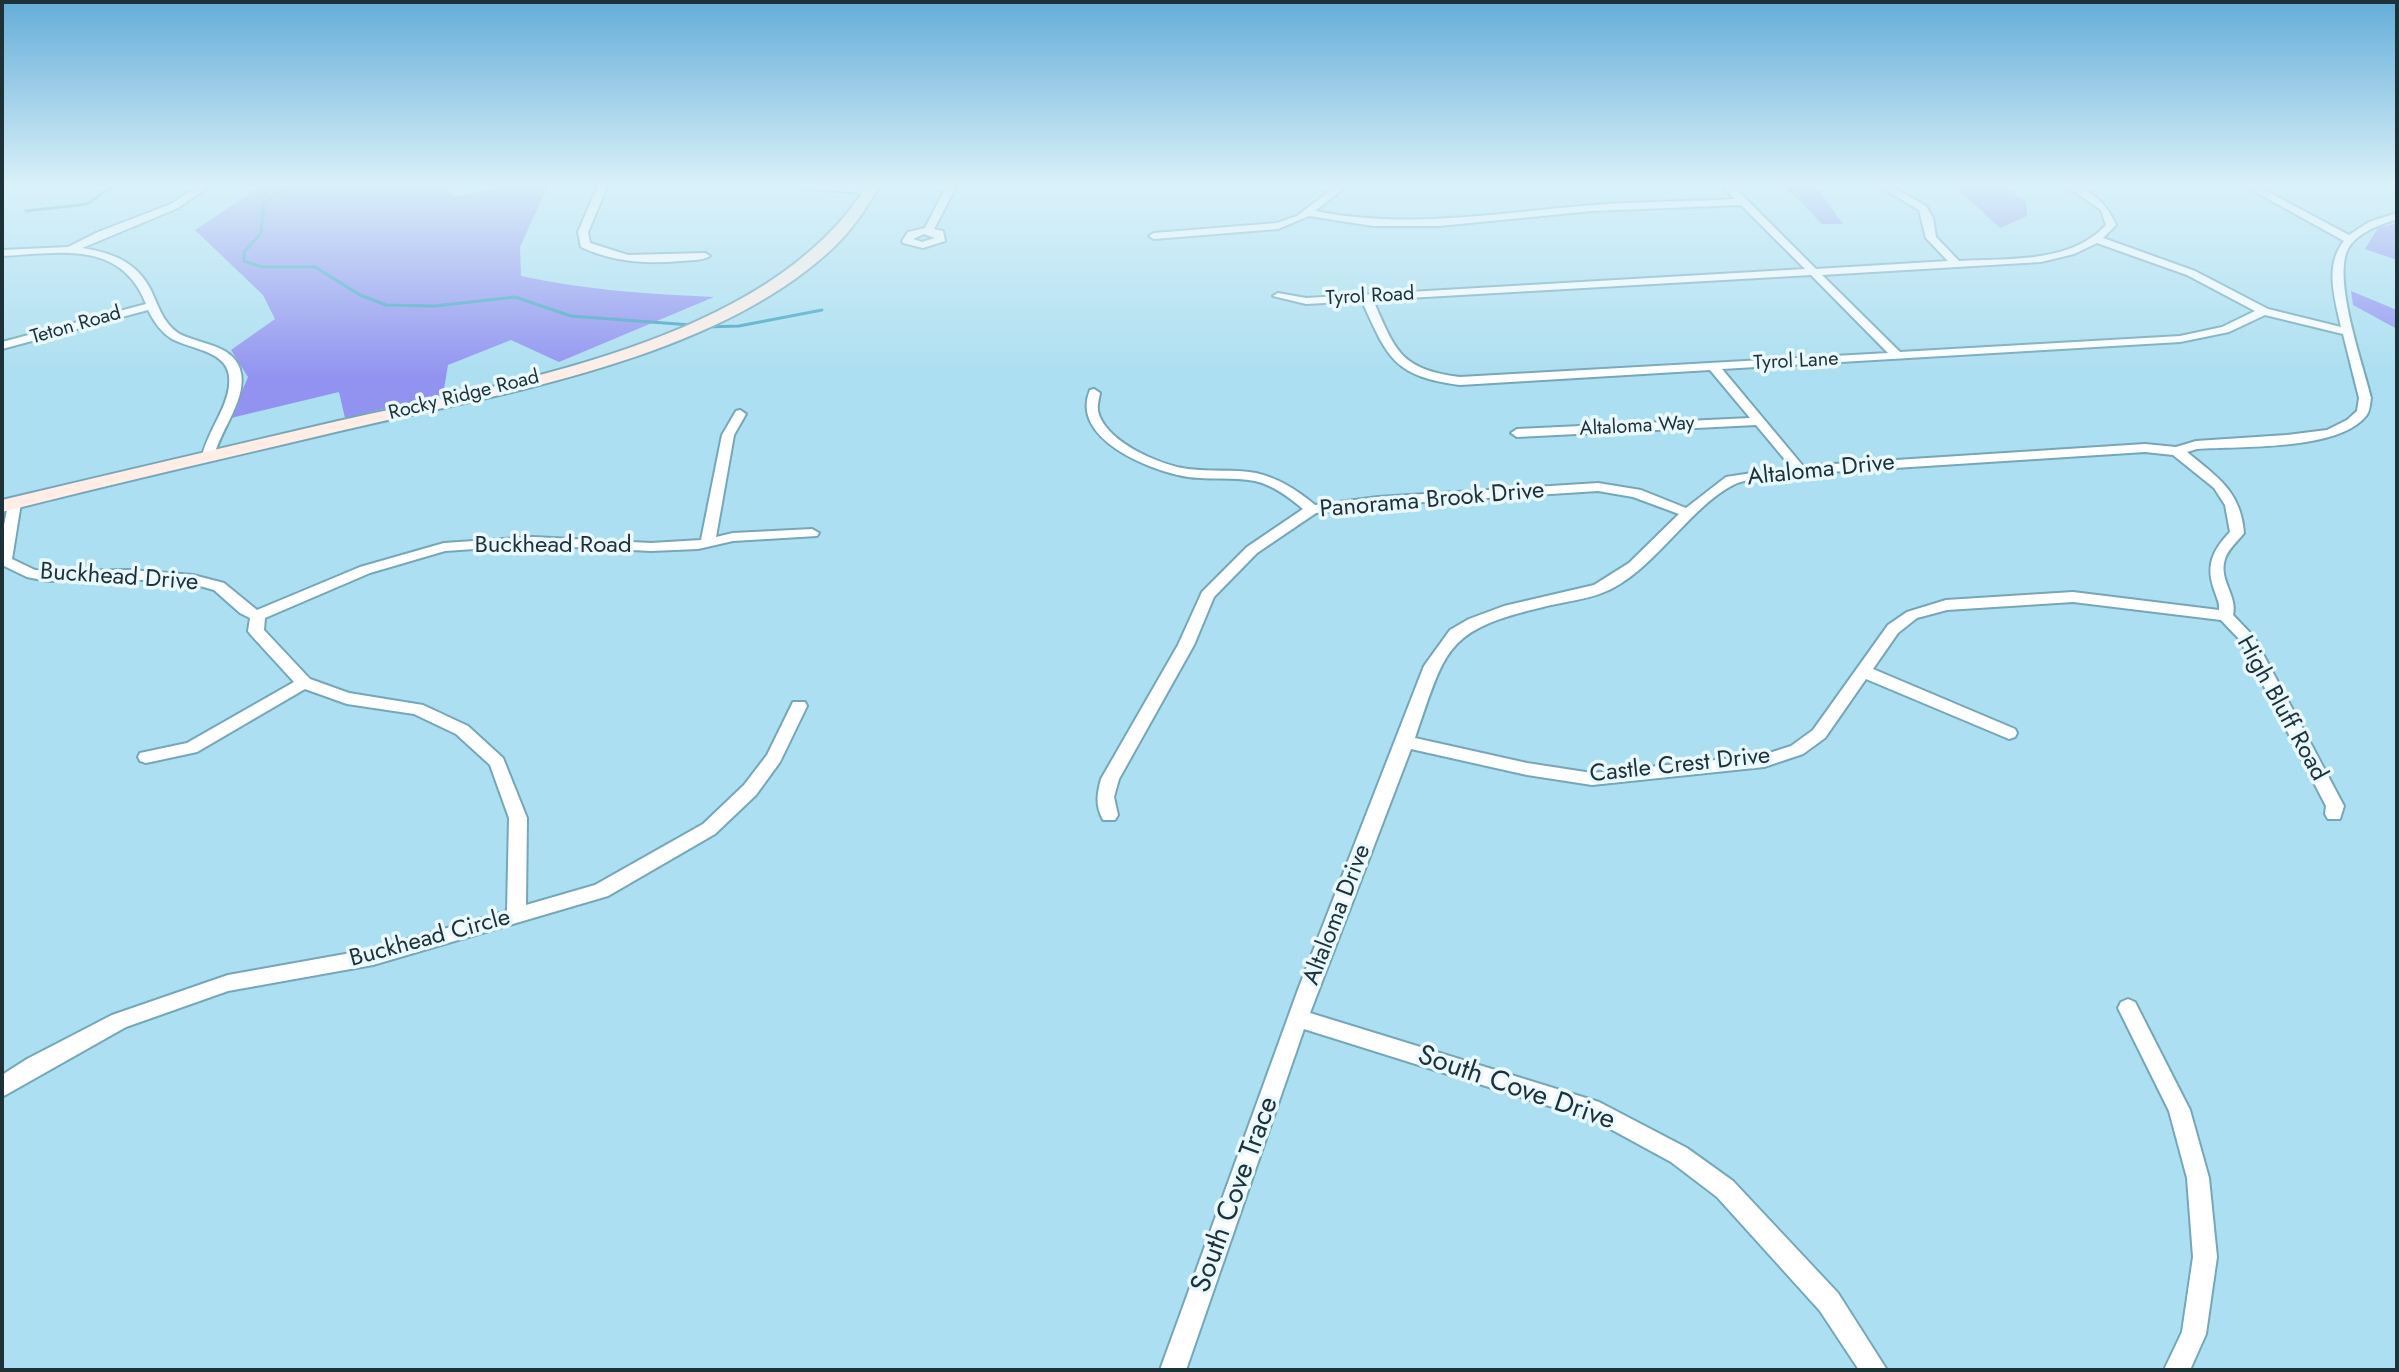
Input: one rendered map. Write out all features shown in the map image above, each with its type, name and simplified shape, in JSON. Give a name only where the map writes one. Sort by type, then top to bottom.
[{"type":"main road","name":"Rocky Ridge Road","points":[[8,504],[550,375],[652,342],[742,303],[802,267],[824,249]]},
{"type":"street","points":[[68,252],[72,249]]},
{"type":"street","points":[[592,249],[622,258],[705,256]]},
{"type":"street","points":[[1789,249],[1898,356]]},
{"type":"street","points":[[1942,249],[1957,264]]},
{"type":"street","name":"Tyrol Road","points":[[1278,296],[1306,301],[1957,264],[2055,256],[2072,249]]},
{"type":"street","points":[[2124,249],[2191,273],[2264,311],[2349,332]]},
{"type":"street","name":"Altaloma Drive","points":[[1299,1019],[1432,666],[1455,634],[1474,622],[1504,611],[1599,589],[1634,566],[1688,513],[1731,480],[1800,470],[2145,448],[2177,451],[2196,445],[2330,433],[2351,423],[2363,412],[2365,398],[2336,278],[2344,249]]},
{"type":"street","points":[[2,253],[106,255],[129,266],[141,282],[150,306],[172,333],[219,354],[234,366],[235,389],[212,438],[208,457]]},
{"type":"street","name":"Tyrol Lane","points":[[1366,297],[1396,359],[1409,369],[1437,378],[1473,381],[2189,338],[2225,330],[2264,311]]},
{"type":"street","name":"Teton Road","points":[[2,346],[150,306]]},
{"type":"street","points":[[1713,366],[1800,470]]},
{"type":"street","points":[[1094,393],[1091,411],[1098,424],[1105,434],[1128,451],[1175,470],[1208,475],[1235,474],[1265,480],[1295,494],[1312,509]]},
{"type":"street","points":[[708,541],[728,435],[740,414]]},
{"type":"street","name":"Altaloma Way","points":[[1517,433],[1757,421]]},
{"type":"street","name":"High Bluff Road","points":[[2177,451],[2225,491],[2238,511],[2237,533],[2218,553],[2216,564],[2217,582],[2228,606],[2225,616],[2246,637],[2335,806],[2334,814]]},
{"type":"street","name":"Panorama Brook Drive","points":[[1109,815],[1105,797],[1110,779],[1186,645],[1207,595],[1252,550],[1312,509],[1378,501],[1598,487],[1636,493],[1688,513]]},
{"type":"street","name":"Buckhead Drive","points":[[8,504],[4,562],[32,574],[47,576],[181,577],[205,582],[217,585],[249,613],[258,615]]},
{"type":"street","name":"Buckhead Road","points":[[258,615],[365,570],[444,547],[533,541],[651,547],[812,533]]},
{"type":"street","name":"Castle Crest Drive","points":[[1405,742],[1527,769],[1592,779],[1764,761],[1797,750],[1819,734],[1893,629],[1912,615],[1946,605],[2073,597],[2225,616]]},
{"type":"street","points":[[258,615],[256,631],[304,683],[347,698],[417,709],[462,730],[497,762],[518,818],[516,916]]},
{"type":"street","points":[[1865,672],[2009,733]]},
{"type":"street","points":[[146,757],[191,748],[304,683]]},
{"type":"street","name":"Buckhead Circle","points":[[2,1087],[34,1066],[119,1021],[228,983],[373,957],[601,891],[709,829],[750,790],[774,758],[799,706]]},
{"type":"street","points":[[2128,1008],[2179,1110],[2198,1178],[2205,1257],[2194,1334],[2177,1370]]},
{"type":"street","name":"South Cove Trace","points":[[1173,1370],[1299,1019]]},
{"type":"street","name":"South Cove Drive","points":[[1299,1019],[1599,1112],[1679,1155],[1725,1189],[1829,1302],[1874,1370]]},
{"type":"shaded area","points":[[215,249],[520,249],[521,276],[593,288],[714,297],[559,362],[511,340],[448,365],[443,395],[345,418],[339,392],[231,418],[248,377],[231,350],[275,319],[263,295]]},
{"type":"shaded area","points":[[2365,249],[2397,249],[2397,260]]},
{"type":"shaded area","points":[[2351,291],[2397,310],[2397,329],[2353,305]]},
{"type":"waterway","points":[[247,249],[244,261],[262,267],[315,267],[360,295],[386,305],[435,306],[515,297],[571,316],[691,325]]},
{"type":"waterway","points":[[705,327],[739,326],[822,310]]}]
